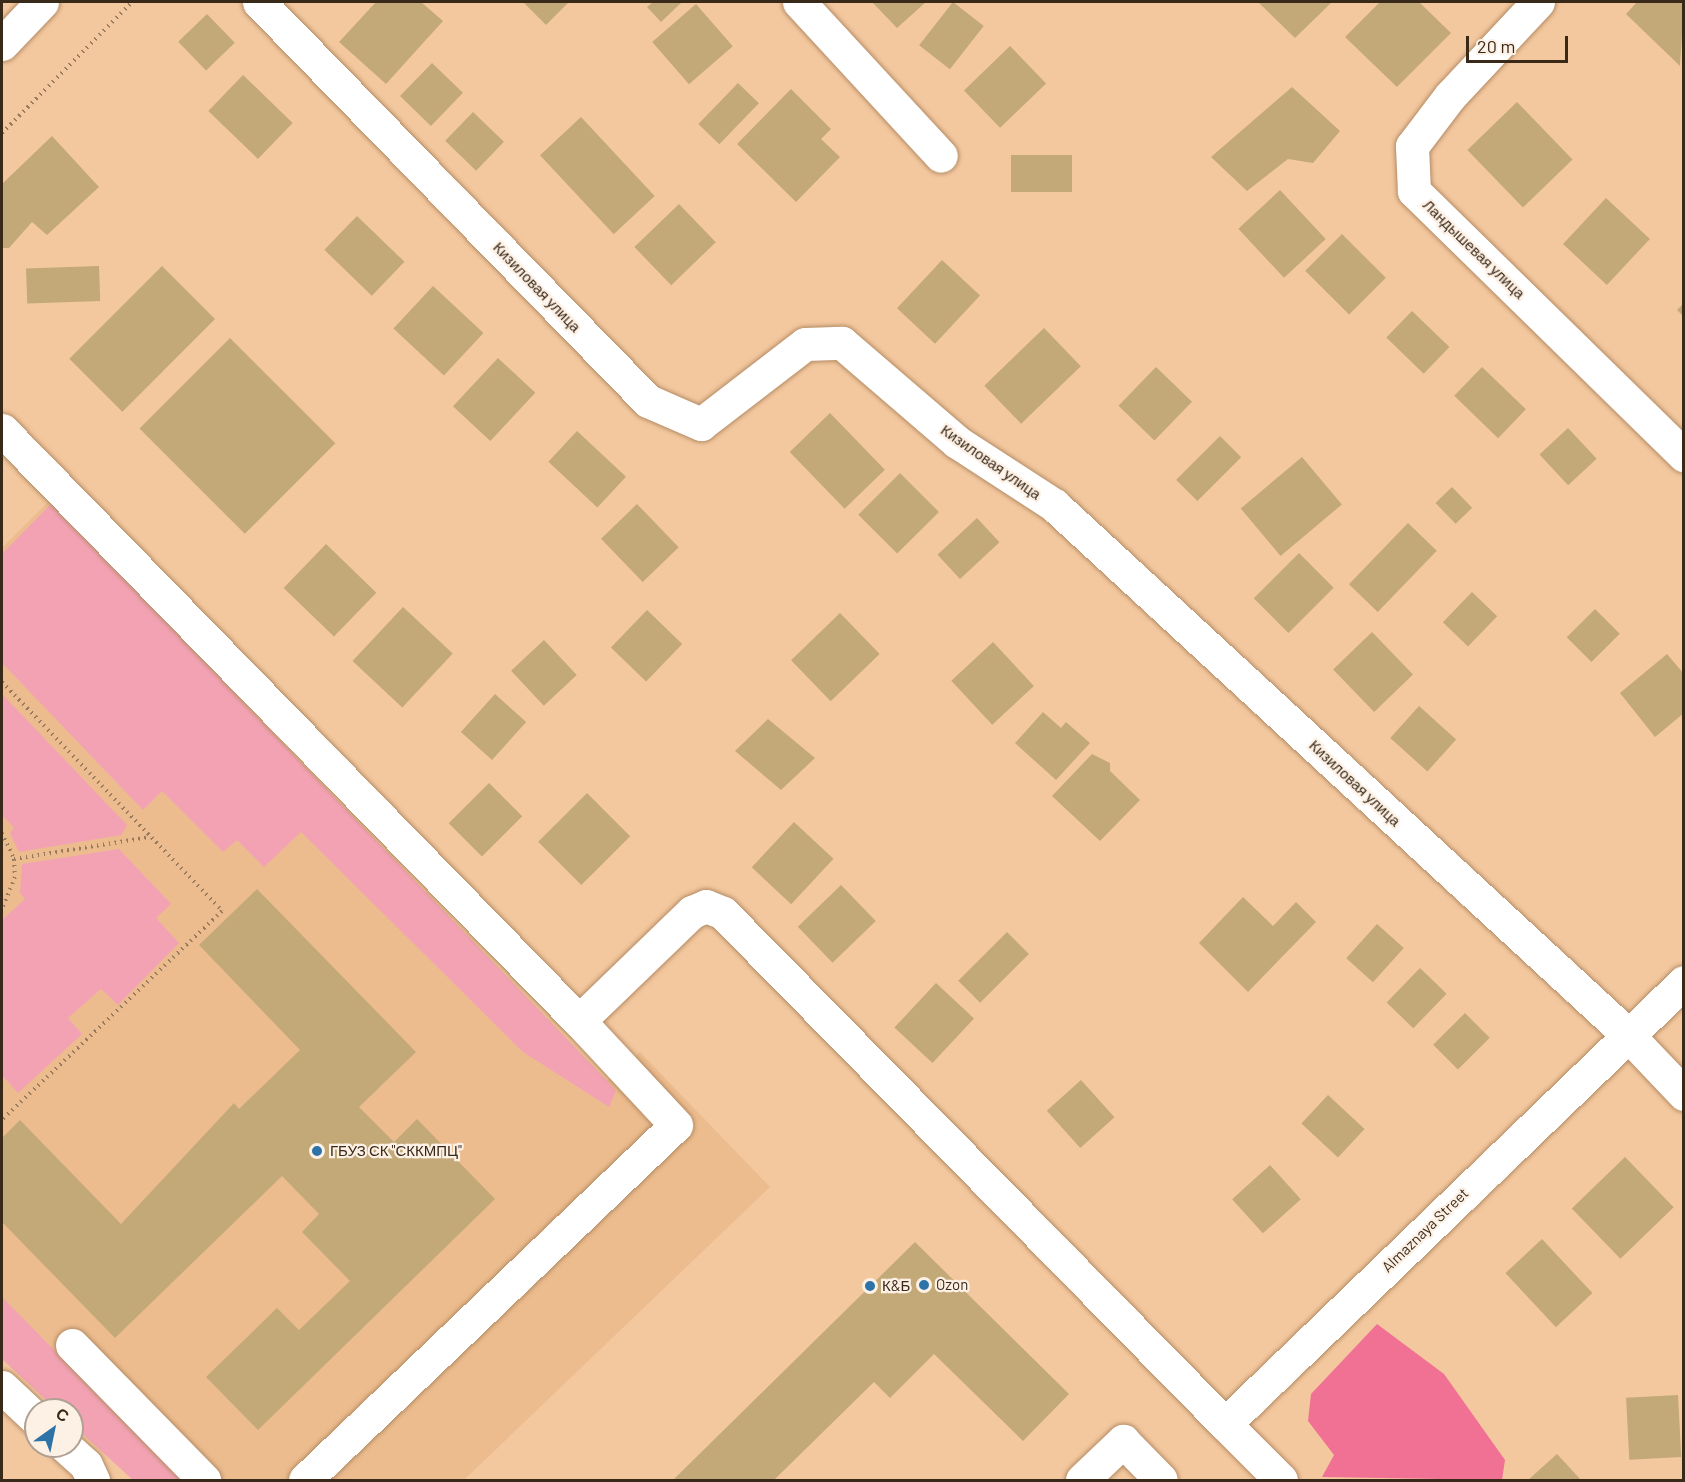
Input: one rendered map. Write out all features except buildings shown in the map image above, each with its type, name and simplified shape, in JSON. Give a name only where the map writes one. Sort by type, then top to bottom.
[{"type":"street","points":[[2,45],[42,2]]},
{"type":"street","name":"Кизиловая улица","points":[[259,2],[648,401],[701,424],[805,344],[842,343],[957,442],[1054,505],[1627,1034],[1683,1094]]},
{"type":"street","points":[[799,2],[941,156]]},
{"type":"street","name":"Ландышевая улица","points":[[1520,8],[1412,146],[1414,191],[1683,455]]},
{"type":"street","points":[[2,430],[579,1021],[676,1125],[305,1480]]},
{"type":"street","points":[[579,1021],[692,912],[706,906],[723,913],[1281,1480]]},
{"type":"street","name":"Almaznaya Street","points":[[1225,1424],[1683,982]]},
{"type":"street","points":[[72,1345],[204,1480]]},
{"type":"street","points":[[2,1387],[24,1408]]},
{"type":"street","points":[[1082,1480],[1123,1441],[1161,1480]]},
{"type":"street","points":[[78,1458],[86,1465],[93,1480]]},
{"type":"path","points":[[2,133],[132,2]]},
{"type":"path","points":[[2,682],[222,911],[2,1120]]},
{"type":"path","points":[[2,833],[14,859],[15,877],[2,910]]},
{"type":"path","points":[[14,859],[150,837]]},
{"type":"shaded area","points":[[49,501],[607,1080],[640,1052],[770,1187],[464,1480],[133,1480],[84,1435],[84,1398],[44,1398],[2,1359],[2,548]]},
{"type":"shaded area","points":[[52,503],[607,1081],[616,1091],[609,1107],[523,1052],[301,832],[264,867],[237,840],[223,852],[162,791],[143,810],[2,663],[2,554]]},
{"type":"shaded area","points":[[2,694],[127,825],[121,835],[19,852],[10,833],[14,828],[2,815]]},
{"type":"shaded area","points":[[119,849],[171,904],[156,918],[179,943],[118,1005],[101,989],[68,1018],[82,1034],[18,1093],[2,1075],[2,920],[25,899],[20,893],[22,864]]},
{"type":"shaded area","points":[[2,1297],[182,1480],[133,1480],[84,1435],[84,1398],[44,1398],[2,1359]]},
{"type":"shaded area","points":[[1377,1324],[1444,1374],[1505,1460],[1502,1480],[1322,1477],[1334,1455],[1308,1421],[1311,1394]]},
{"type":"place","name":"ГБУЗ СК \"СККМПЦ\"","points":[[317,1151]]},
{"type":"place","name":"Ozon","points":[[924,1285]]},
{"type":"place","name":"К&Б","points":[[870,1286]]}]
